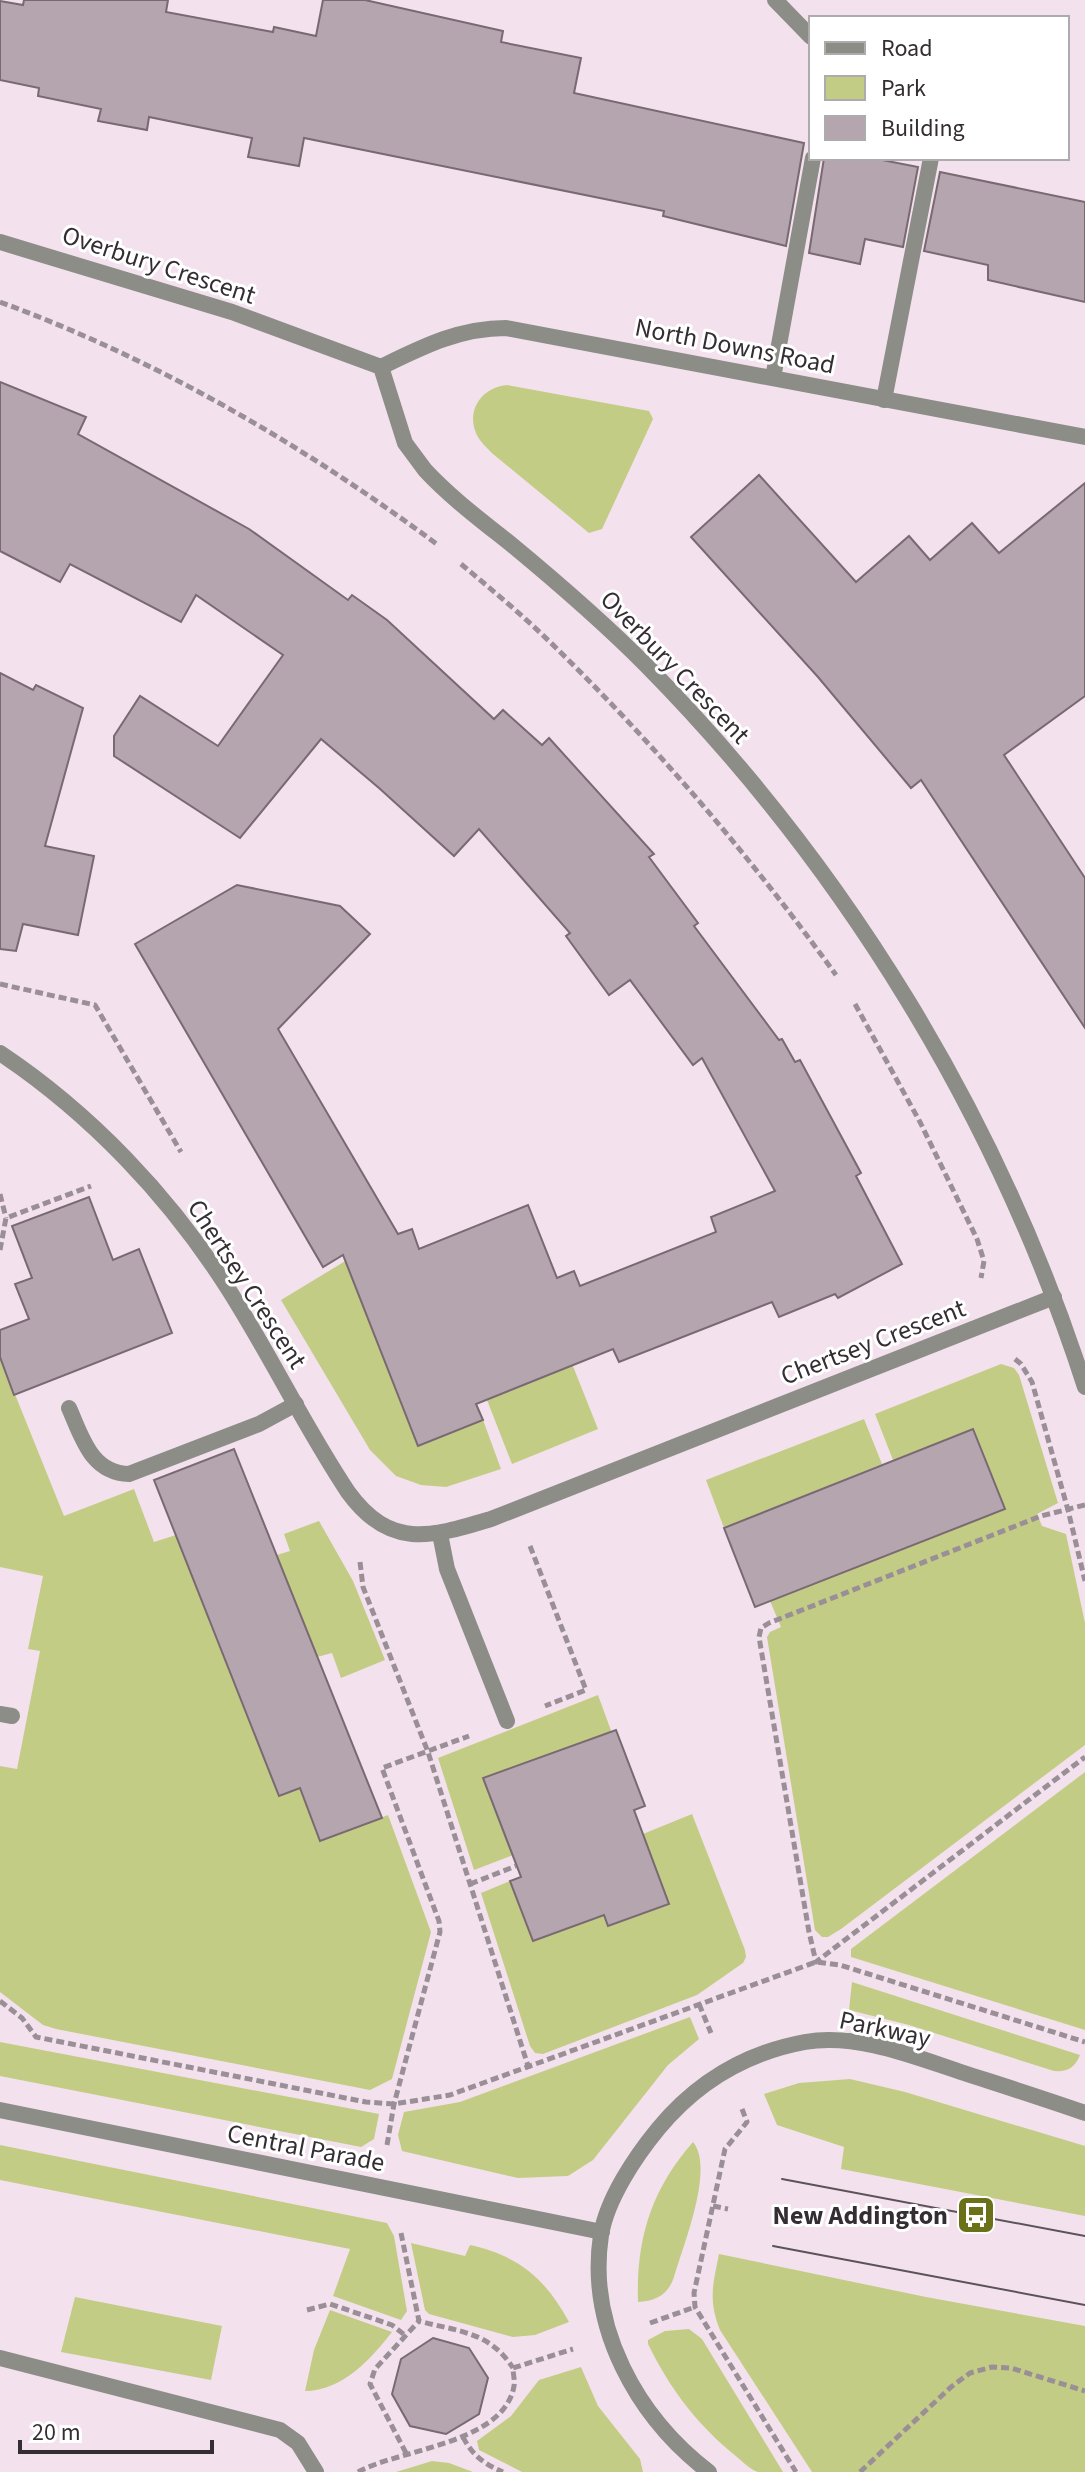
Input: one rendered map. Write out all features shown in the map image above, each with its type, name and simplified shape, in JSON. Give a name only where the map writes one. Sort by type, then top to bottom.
[{"type":"street","points":[[775,0],[809,35]]},
{"type":"street","points":[[773,378],[813,160]]},
{"type":"street","points":[[884,400],[931,160]]},
{"type":"street","name":"Overbury Crescent","points":[[0,242],[232,312],[381,367],[405,443],[425,470],[645,664],[735,760],[811,856],[891,974],[964,1098],[1013,1199],[1054,1297],[1085,1387]]},
{"type":"street","name":"North Downs Road","points":[[381,367],[442,338],[473,329],[506,328],[1085,437]]},
{"type":"street","name":"Chertsey Crescent","points":[[0,1053],[63,1102],[157,1192],[241,1309],[348,1492],[377,1521],[401,1532],[440,1534],[491,1519],[1054,1297]]},
{"type":"street","points":[[69,1408],[95,1460],[116,1474],[129,1474],[259,1424],[296,1404]]},
{"type":"street","points":[[440,1534],[447,1569],[507,1721]]},
{"type":"street","name":"Parkway","points":[[709,2472],[673,2439],[642,2400],[619,2362],[601,2300],[599,2264],[602,2232],[617,2192],[639,2152],[677,2106],[698,2087],[725,2070],[778,2048],[835,2040],[910,2055],[1085,2113]]},
{"type":"street","name":"Central Parade","points":[[0,2110],[602,2232]]},
{"type":"street","points":[[0,2358],[280,2430],[298,2443],[316,2472]]},
{"type":"path","points":[[0,302],[90,338],[201,392],[358,487],[447,552]]},
{"type":"path","points":[[456,559],[547,639],[612,704],[753,865],[842,982]]},
{"type":"path","points":[[0,984],[95,1005],[187,1161]]},
{"type":"path","points":[[853,1001],[920,1122],[977,1239],[984,1267],[983,1275],[975,1286]]},
{"type":"path","points":[[6,1218],[106,1180],[129,1163]]},
{"type":"path","points":[[0,1194],[6,1218],[0,1250]]},
{"type":"path","points":[[1008,1357],[1021,1364],[1032,1382],[1085,1581]]},
{"type":"path","points":[[816,1962],[759,1637],[761,1628],[1041,1516],[1085,1505]]},
{"type":"path","points":[[377,1521],[364,1548],[360,1573],[428,1752],[529,2069]]},
{"type":"path","points":[[419,2321],[391,2189],[386,2148],[394,2104],[440,1932],[439,1921],[382,1768],[586,1690],[529,1543]]},
{"type":"path","points":[[0,2001],[22,2018],[36,2037],[366,2102],[394,2104],[450,2095],[529,2069],[816,1962],[1085,1757]]},
{"type":"path","points":[[470,1884],[516,1866]]},
{"type":"path","points":[[816,1962],[840,1965],[1085,2042]]},
{"type":"path","points":[[699,2004],[747,2122],[725,2149],[694,2293],[695,2307],[796,2472]]},
{"type":"path","points":[[713,2206],[728,2209]]},
{"type":"path","points":[[307,2310],[330,2304],[392,2325],[406,2336]]},
{"type":"path","points":[[513,2368],[695,2307]]},
{"type":"path","points":[[406,2453],[370,2384],[375,2369],[419,2321]]},
{"type":"path","points":[[358,2472],[406,2453],[445,2445],[463,2437],[496,2416],[507,2403],[514,2387],[513,2368],[501,2350],[488,2340],[419,2321]]},
{"type":"path","points":[[860,2472],[970,2373],[992,2367],[1011,2368],[1085,2391]]},
{"type":"path","points":[[463,2437],[480,2460],[503,2472]]},
{"type":"green space","points":[[507,385],[649,411],[653,419],[602,529],[589,533],[479,439],[473,424],[475,408],[484,395]]},
{"type":"green space","points":[[347,1260],[418,1445],[483,1420],[501,1469],[446,1487],[421,1485],[396,1476],[370,1450],[281,1300]]},
{"type":"green space","points":[[547,1301],[598,1429],[512,1464],[487,1400],[568,1367],[542,1303]]},
{"type":"green space","points":[[0,1357],[64,1516],[134,1489],[154,1542],[176,1535],[279,1796],[300,1788],[320,1841],[388,1815],[431,1932],[392,2079],[370,2090],[56,2029],[43,2025],[0,1992],[0,1766],[17,1769],[40,1651],[28,1649],[43,1576],[0,1567]]},
{"type":"green space","points":[[1001,1364],[1014,1368],[1019,1375],[1058,1503],[1037,1514],[1042,1526],[1066,1534],[1085,1623],[1085,1745],[841,1929],[822,1937],[815,1930],[767,1637],[781,1627],[770,1601],[1004,1509],[973,1429],[893,1460],[875,1414]]},
{"type":"green space","points":[[864,1419],[882,1464],[724,1528],[706,1480]]},
{"type":"green space","points":[[319,1521],[353,1581],[385,1660],[341,1678],[332,1653],[317,1657],[277,1555],[290,1551],[284,1534]]},
{"type":"green space","points":[[598,1695],[617,1747],[545,1756],[484,1778],[513,1855],[474,1870],[438,1758]]},
{"type":"green space","points":[[1085,1772],[1085,2030],[851,1957],[851,1949]]},
{"type":"green space","points":[[692,1814],[745,1950],[743,1963],[697,1995],[543,2054],[535,2053],[530,2046],[481,1893],[510,1881],[533,1941],[604,1915],[608,1926],[668,1905],[643,1834]]},
{"type":"green space","points":[[852,1982],[1080,2055],[1070,2068],[1054,2071],[909,2025],[849,2010]]},
{"type":"green space","points":[[690,2017],[699,2039],[668,2065],[593,2160],[568,2176],[518,2178],[402,2151],[398,2135],[404,2112],[460,2102]]},
{"type":"green space","points":[[0,2042],[379,2114],[374,2139],[361,2147],[0,2076]]},
{"type":"green space","points":[[850,2079],[905,2092],[1085,2146],[1085,2216],[841,2169],[844,2147],[777,2125],[764,2094],[799,2083]]},
{"type":"green space","points":[[693,2142],[699,2154],[699,2188],[674,2277],[660,2296],[638,2302],[640,2257],[649,2216],[666,2178]]},
{"type":"green space","points":[[0,2145],[387,2223],[394,2236],[407,2311],[401,2320],[333,2296],[350,2249],[0,2180]]},
{"type":"green space","points":[[411,2243],[465,2256],[470,2245],[503,2255],[540,2281],[569,2322],[535,2335],[513,2337],[429,2314],[425,2310]]},
{"type":"green space","points":[[719,2254],[1085,2326],[1085,2472],[812,2472],[720,2330],[713,2301]]},
{"type":"green space","points":[[75,2297],[222,2326],[211,2380],[61,2352]]},
{"type":"green space","points":[[330,2310],[392,2332],[354,2372],[331,2386],[305,2391],[314,2350]]},
{"type":"green space","points":[[689,2329],[702,2339],[783,2472],[758,2472],[750,2468],[710,2433],[676,2391],[648,2340],[665,2331]]},
{"type":"green space","points":[[581,2367],[598,2406],[640,2459],[643,2472],[522,2472],[479,2450],[477,2441],[511,2416],[539,2380]]},
{"type":"green space","points":[[432,2461],[449,2463],[473,2472],[396,2472]]},
{"type":"building","points":[[24,0],[168,0],[166,12],[273,32],[274,27],[316,36],[323,0],[365,0],[503,31],[501,42],[581,58],[574,93],[804,143],[786,246],[663,216],[664,211],[304,138],[299,166],[248,157],[252,138],[149,117],[147,130],[98,121],[101,109],[38,96],[39,88],[0,80],[0,1],[23,5]]},
{"type":"building","points":[[824,160],[882,160],[918,167],[903,247],[865,239],[860,264],[809,253]]},
{"type":"building","points":[[940,172],[1085,202],[1085,302],[988,280],[988,265],[924,251]]},
{"type":"building","points":[[0,382],[86,417],[78,434],[249,529],[348,600],[352,595],[387,620],[494,719],[503,710],[542,745],[549,738],[654,854],[649,857],[698,923],[694,926],[779,1040],[782,1039],[795,1062],[800,1060],[861,1173],[856,1176],[902,1264],[838,1298],[835,1294],[779,1317],[772,1302],[619,1362],[613,1349],[476,1404],[483,1420],[418,1446],[343,1255],[323,1267],[135,944],[237,885],[340,906],[370,934],[278,1029],[398,1234],[412,1229],[419,1249],[528,1205],[557,1278],[574,1271],[580,1286],[716,1232],[711,1217],[775,1191],[702,1058],[693,1065],[630,980],[609,995],[566,936],[570,933],[479,829],[454,856],[321,739],[240,838],[114,756],[114,736],[140,696],[218,746],[283,655],[196,595],[181,622],[70,564],[60,582],[0,551]]},
{"type":"building","points":[[759,475],[856,582],[909,536],[930,560],[972,523],[999,553],[1085,483],[1085,696],[1004,755],[1085,878],[1085,1028],[921,780],[911,788],[818,677],[691,537]]},
{"type":"building","points":[[0,673],[33,690],[36,685],[83,708],[45,846],[94,856],[78,935],[23,924],[16,951],[0,949]]},
{"type":"building","points":[[89,1197],[113,1260],[139,1249],[172,1333],[14,1395],[0,1357],[0,1330],[29,1319],[15,1284],[32,1278],[12,1226]]},
{"type":"building","points":[[973,1429],[1005,1509],[755,1607],[724,1528]]},
{"type":"building","points":[[234,1449],[382,1818],[320,1841],[300,1788],[279,1796],[154,1480]]},
{"type":"building","points":[[616,1730],[645,1806],[634,1810],[669,1904],[608,1926],[604,1915],[533,1941],[510,1881],[521,1877],[483,1778]]},
{"type":"building","points":[[433,2338],[469,2348],[488,2378],[479,2414],[446,2434],[410,2426],[392,2394],[401,2359]]},
{"type":"tram line","points":[[782,2179],[1085,2236]]},
{"type":"tram line","points":[[773,2246],[1085,2305]]},
{"type":"place","name":"New Addington","points":[[976,2215]]}]
